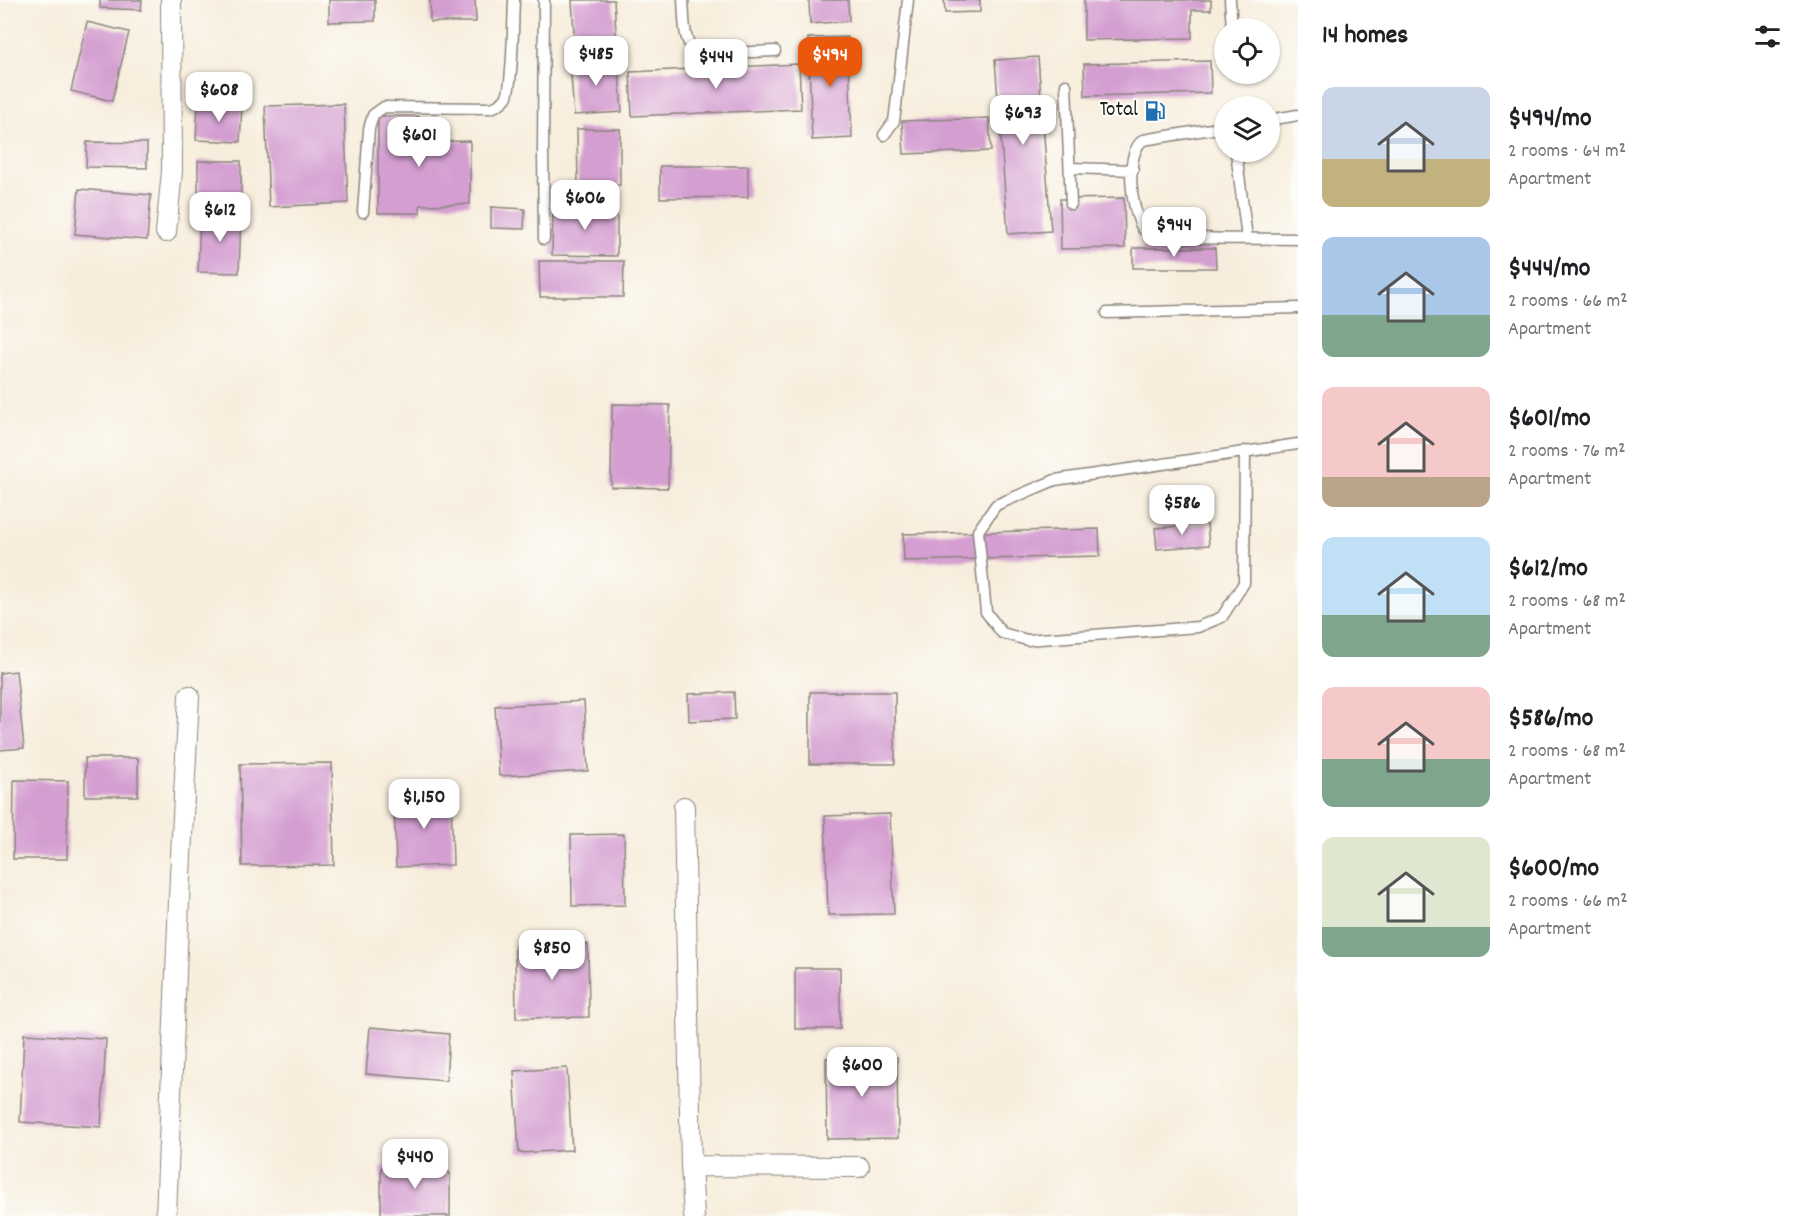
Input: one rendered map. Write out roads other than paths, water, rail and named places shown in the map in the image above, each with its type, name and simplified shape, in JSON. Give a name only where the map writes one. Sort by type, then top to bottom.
[{"type":"street","points":[[166,232],[172,171],[171,0]]},
{"type":"street","points":[[166,1216],[189,696]]},
{"type":"street","points":[[684,807],[694,1216]]},
{"type":"street","points":[[692,1166],[860,1167]]},
{"type":"lane","points":[[363,212],[369,129],[373,115],[384,107],[491,108],[507,96],[510,80],[514,0]]},
{"type":"lane","points":[[544,0],[544,239]]},
{"type":"lane","points":[[683,0],[687,40],[694,52],[702,54],[775,51]]},
{"type":"lane","points":[[884,135],[894,121],[908,0]]},
{"type":"lane","points":[[1230,0],[1231,18]]},
{"type":"lane","points":[[1066,85],[1071,204]]},
{"type":"lane","points":[[1280,118],[1298,115]]},
{"type":"lane","points":[[1214,129],[1143,140],[1134,150],[1131,186],[1140,225],[1147,232],[1178,237],[1298,239]]},
{"type":"lane","points":[[1237,162],[1247,238]]},
{"type":"lane","points":[[1070,168],[1133,170]]},
{"type":"lane","points":[[1107,313],[1298,308]]},
{"type":"lane","points":[[1245,452],[1244,584],[1222,617],[1198,627],[1027,640],[1002,633],[986,612],[978,531],[996,505],[1055,480],[1298,444]]},
{"type":"place","name":"Total","points":[[1155,111]]}]
